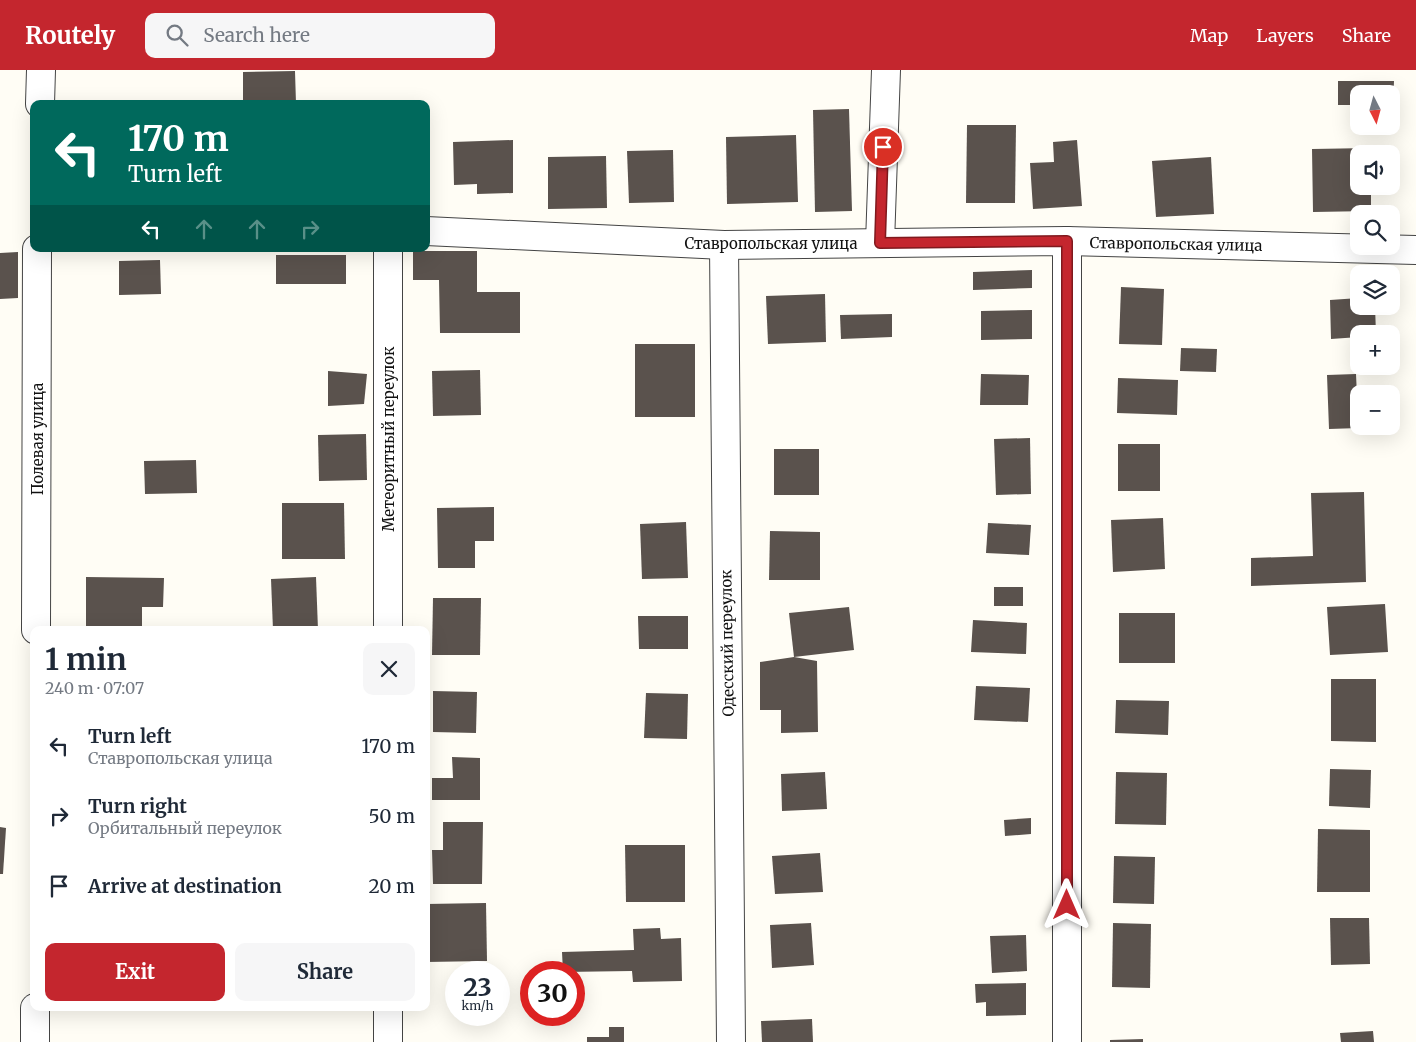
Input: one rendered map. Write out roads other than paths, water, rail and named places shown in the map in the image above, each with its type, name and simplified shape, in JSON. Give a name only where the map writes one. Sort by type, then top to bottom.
[{"type":"street","points":[[40,100],[41,70]]},
{"type":"street","points":[[880,243],[886,70]]},
{"type":"street","name":"Ставропольская улица","points":[[430,231],[724,244],[1067,241],[1416,250]]},
{"type":"street","points":[[1067,241],[1067,1042]]},
{"type":"street","name":"Одесский переулок","points":[[724,244],[731,1042]]},
{"type":"street","name":"Полевая улица","points":[[36,626],[37,252]]},
{"type":"street","name":"Метеоритный переулок","points":[[388,252],[388,626]]},
{"type":"street","points":[[35,1042],[36,1011]]},
{"type":"street","points":[[388,1011],[388,1042]]}]
